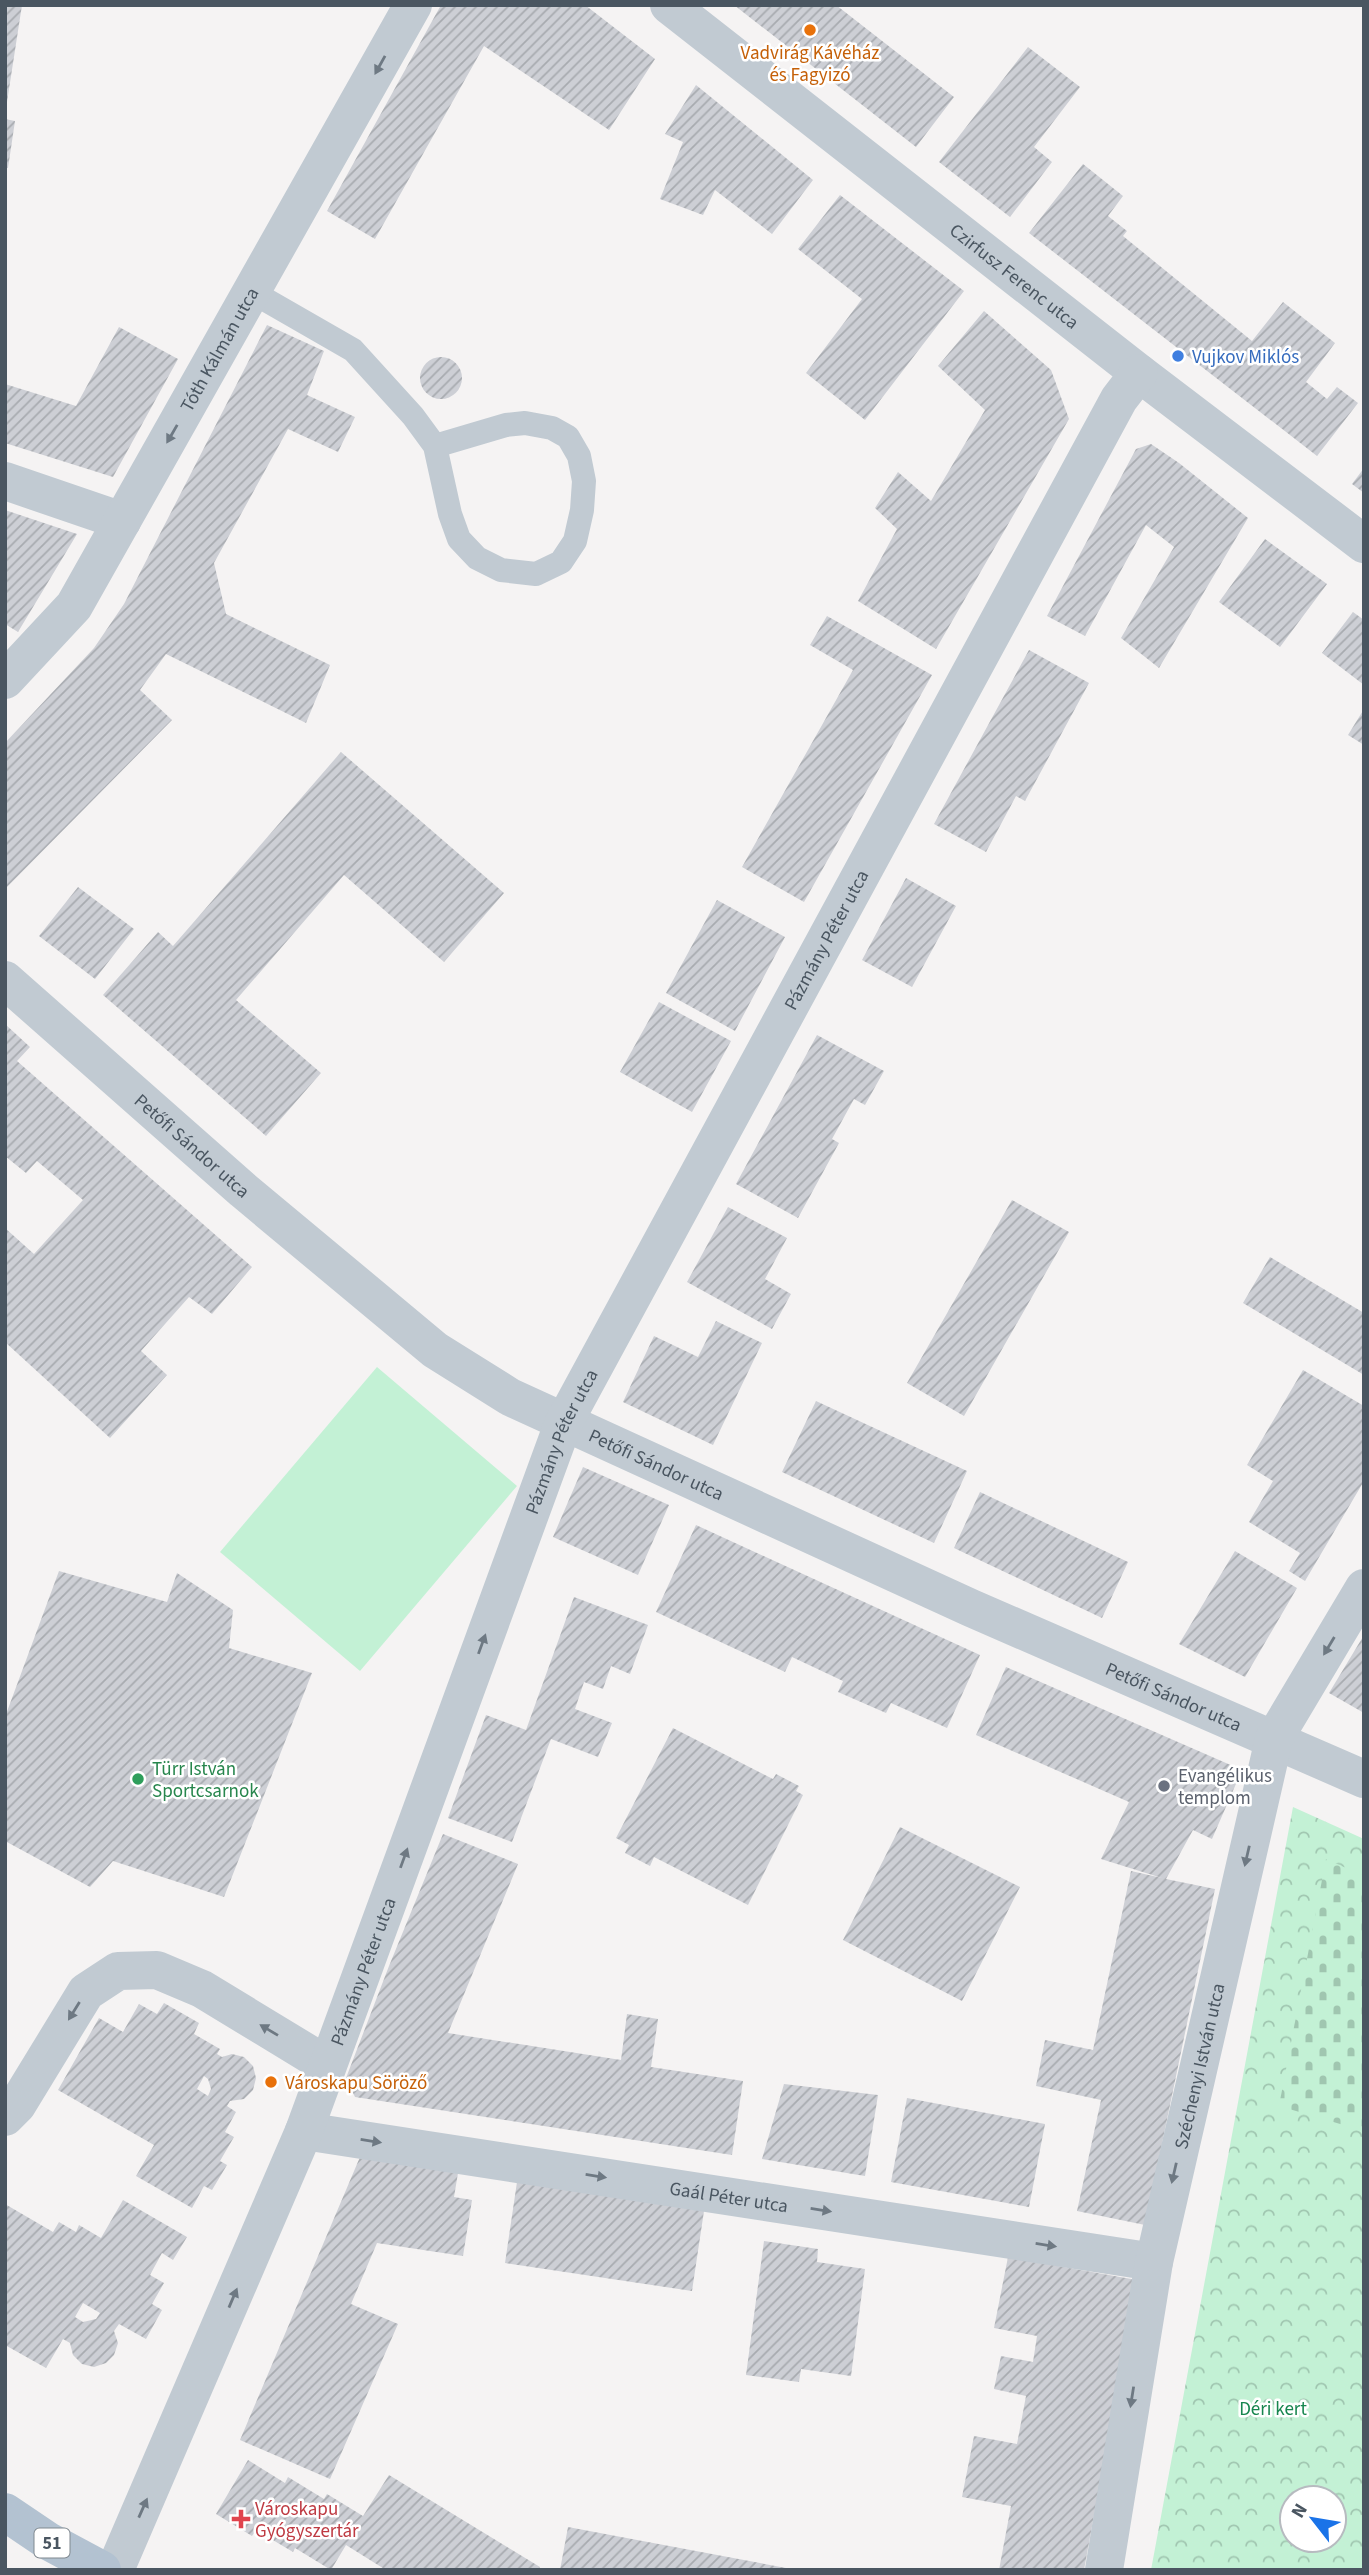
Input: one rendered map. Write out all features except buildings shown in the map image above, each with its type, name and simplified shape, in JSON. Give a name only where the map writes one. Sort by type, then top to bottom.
[{"type":"main road","name":"51","points":[[5,2512],[48,2541],[102,2570]]},
{"type":"street","name":"Tóth Kálmán utca","points":[[5,680],[74,606],[413,5]]},
{"type":"street","name":"Czirfusz Ferenc utca","points":[[669,5],[1139,373],[1364,544]]},
{"type":"street","name":"Pázmány Péter utca","points":[[115,2570],[304,2131],[563,1424],[1119,399],[1139,373]]},
{"type":"street","points":[[5,481],[122,521]]},
{"type":"street","name":"Petőfi Sándor utca","points":[[5,980],[243,1190],[435,1350],[510,1398],[971,1608],[1364,1779]]},
{"type":"street","name":"Széchenyi István utca","points":[[1104,2570],[1154,2262],[1274,1739],[1364,1588]]},
{"type":"street","points":[[5,2116],[17,2105],[86,1992],[117,1971],[157,1970],[202,1989],[327,2065]]},
{"type":"street","name":"Gaál Péter utca","points":[[304,2131],[1154,2262]]},
{"type":"lane","points":[[252,292],[353,350],[413,416],[435,446],[450,514],[459,539],[477,558],[501,570],[536,574],[561,562],[575,541],[582,510],[584,481],[579,456],[568,436],[552,428],[525,423],[506,425],[435,446]]},
{"type":"green space","points":[[377,1367],[517,1486],[360,1671],[220,1552]]},
{"type":"green space","name":"Déri kert","points":[[1293,1807],[1364,1839],[1364,2570],[1151,2570]]},
{"type":"green space","points":[[1326,1859],[1364,1876],[1364,2131],[1279,2106]]},
{"type":"place","name":"Vadvirág Kávéház és Fagyizó","points":[[810,30]]},
{"type":"place","name":"Vujkov Miklós","points":[[1178,356]]},
{"type":"place","name":"Türr István Sportcsarnok","points":[[138,1779]]},
{"type":"place","name":"Evangélikus templom","points":[[1164,1786]]},
{"type":"place","name":"Városkapu Söröző","points":[[271,2082]]},
{"type":"place","name":"Városkapu Gyógyszertár","points":[[241,2519]]}]
